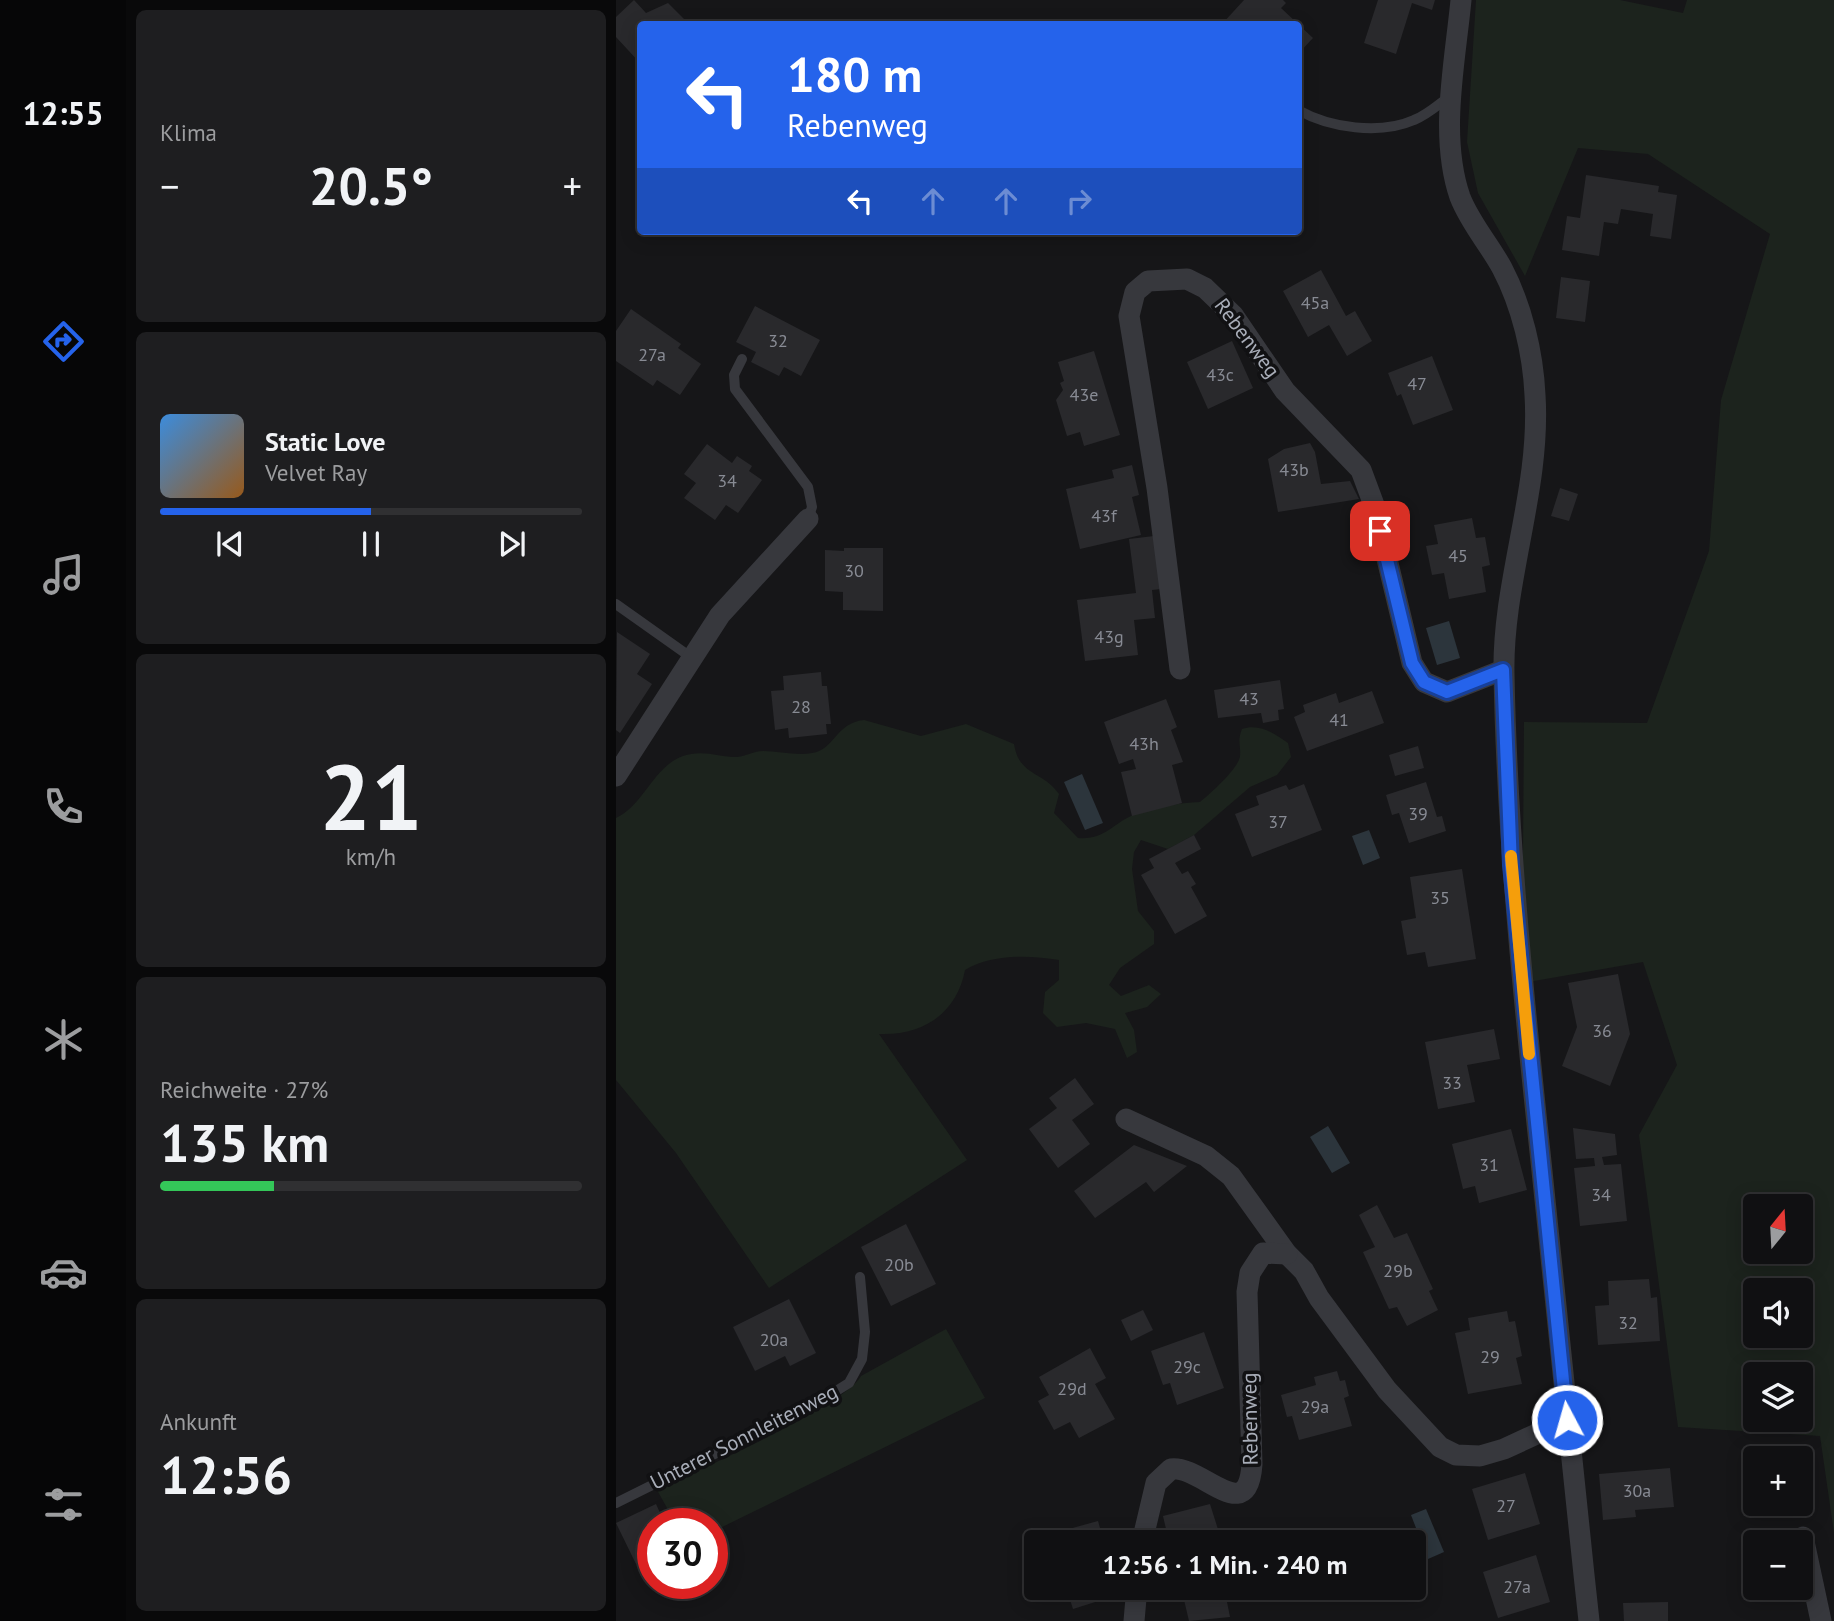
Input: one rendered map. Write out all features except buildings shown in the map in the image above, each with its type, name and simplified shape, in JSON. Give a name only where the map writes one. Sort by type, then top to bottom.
[{"type":"street","points":[[1461,0],[1450,141],[1461,200],[1502,269],[1516,301],[1530,351],[1536,397],[1534,455],[1507,626],[1503,670],[1511,865],[1589,1621]]},
{"type":"street","name":"Rebenweg","points":[[1181,669],[1157,488],[1129,316],[1131,299],[1138,287],[1153,279],[1171,278],[1196,283],[1218,298],[1286,391],[1365,476],[1412,663],[1424,682],[1447,692],[1503,670]]},
{"type":"street","points":[[616,776],[720,615],[808,519]]},
{"type":"street","points":[[1126,1119],[1206,1156],[1231,1176],[1287,1254],[1304,1271],[1319,1298],[1387,1390],[1440,1447],[1456,1455],[1480,1456],[1504,1449],[1567,1420]]},
{"type":"street","name":"Rebenweg","points":[[1145,1530],[1157,1483],[1171,1469],[1192,1471],[1231,1494],[1240,1494],[1246,1489],[1252,1464],[1247,1292],[1250,1273],[1263,1253],[1273,1251],[1287,1254]]},
{"type":"street","points":[[1813,1584],[1821,1621]]},
{"type":"street","points":[[1134,1621],[1136,1600]]},
{"type":"lane","points":[[1302,112],[1319,122],[1345,128],[1380,126],[1413,121],[1452,95]]},
{"type":"lane","points":[[742,359],[734,375],[735,389],[808,487],[812,508],[808,519]]},
{"type":"lane","points":[[616,604],[692,658]]},
{"type":"lane","name":"Unterer Sonnleitenweg","points":[[616,1503],[817,1403],[849,1383],[862,1359],[865,1332],[860,1277]]},
{"type":"shaded area","points":[[1476,0],[1620,0],[1683,13],[1687,0],[1834,0],[1834,1533],[1820,1436],[1757,1432],[1813,1432],[1813,1362],[1743,1362],[1743,1431],[1678,1427],[1639,1135],[1677,1065],[1643,962],[1522,983],[1524,722],[1647,723],[1709,551],[1721,400],[1770,234],[1648,154],[1578,148],[1525,276],[1478,193],[1467,142]]},
{"type":"shaded area","points":[[1449,621],[1460,658],[1437,665],[1426,628]]},
{"type":"shaded area","points":[[864,720],[921,736],[966,724],[1014,744],[1026,768],[1046,781],[1059,794],[1054,813],[1078,838],[1095,837],[1133,815],[1149,810],[1200,802],[1235,767],[1240,756],[1242,729],[1254,727],[1272,733],[1288,743],[1291,757],[1277,775],[1250,787],[1194,835],[1168,849],[1141,840],[1134,852],[1132,869],[1138,911],[1154,931],[1154,944],[1120,968],[1109,985],[1121,996],[1149,985],[1161,994],[1147,1007],[1125,1013],[1134,1030],[1137,1052],[1127,1058],[1115,1029],[1086,1023],[1057,1027],[1043,1013],[1045,992],[1059,980],[1059,960],[1035,957],[999,958],[965,970],[954,998],[936,1019],[910,1031],[879,1034],[967,1160],[769,1288],[676,1153],[616,1080],[616,818],[634,805],[664,768],[683,756],[704,753],[737,757],[763,751],[812,753],[826,747],[847,726]]},
{"type":"shaded area","points":[[1082,774],[1103,823],[1085,830],[1064,782]]},
{"type":"shaded area","points":[[1369,830],[1380,858],[1363,865],[1352,836]]},
{"type":"shaded area","points":[[1328,1126],[1350,1163],[1332,1173],[1310,1137]]},
{"type":"shaded area","points":[[946,1329],[985,1398],[728,1524],[728,1508],[667,1508],[657,1490],[800,1420],[849,1389],[861,1376]]},
{"type":"shaded area","points":[[1426,1509],[1444,1552],[1428,1559],[1426,1530],[1417,1530],[1411,1515]]},
{"type":"slow traffic","points":[[1511,856],[1529,1054]]},
{"type":"route","points":[[1380,531],[1412,663],[1424,682],[1447,692],[1503,670],[1511,865],[1567,1420]]}]
